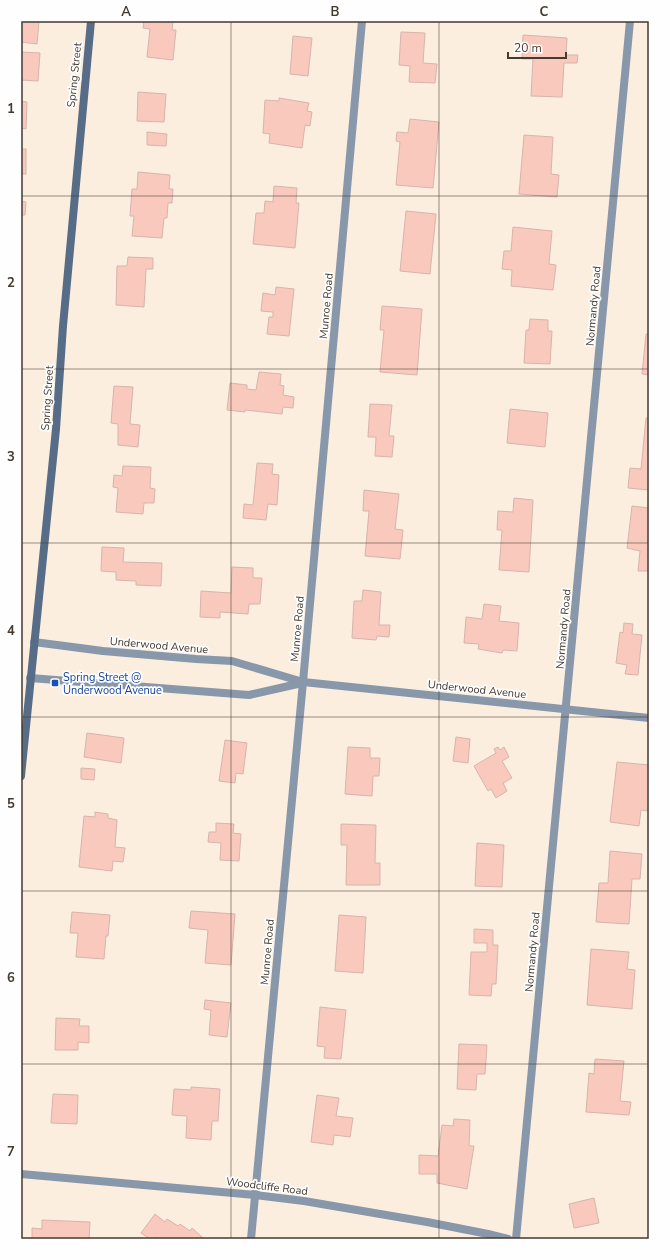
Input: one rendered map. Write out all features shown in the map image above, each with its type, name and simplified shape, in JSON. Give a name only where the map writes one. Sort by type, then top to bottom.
[{"type":"main road","name":"Spring Street","points":[[21,776],[55,437],[63,326],[90,21]]},
{"type":"street","name":"Munroe Road","points":[[251,1239],[303,682],[362,21]]},
{"type":"street","name":"Normandy Road","points":[[516,1239],[630,21]]},
{"type":"street","name":"Underwood Avenue","points":[[34,642],[103,651],[232,661],[303,682],[649,718]]},
{"type":"street","name":"Underwood Avenue","points":[[30,678],[249,695],[303,682]]},
{"type":"street","name":"Woodcliffe Road","points":[[21,1174],[255,1195],[304,1201],[427,1222],[508,1239]]},
{"type":"building","points":[[21,21],[39,21],[37,44],[21,42]]},
{"type":"building","points":[[144,21],[173,21],[172,30],[176,30],[173,60],[147,57],[150,29],[143,28]]},
{"type":"building","points":[[401,32],[425,33],[423,63],[437,64],[435,83],[409,82],[410,66],[399,65]]},
{"type":"building","points":[[523,35],[567,38],[566,55],[578,55],[577,63],[564,63],[562,97],[531,96],[533,59],[522,59]]},
{"type":"building","points":[[293,36],[312,38],[308,76],[290,74]]},
{"type":"building","points":[[21,52],[40,53],[38,81],[21,80]]},
{"type":"building","points":[[138,92],[166,94],[164,122],[137,121]]},
{"type":"building","points":[[279,98],[309,103],[307,111],[312,112],[310,126],[305,125],[302,148],[269,143],[270,134],[263,133],[265,100],[279,101]]},
{"type":"building","points":[[21,101],[27,102],[26,129],[21,128]]},
{"type":"building","points":[[410,119],[439,122],[433,188],[396,185],[400,142],[396,141],[397,132],[408,133]]},
{"type":"building","points":[[147,132],[167,134],[166,146],[147,145]]},
{"type":"building","points":[[524,135],[553,137],[551,174],[559,175],[557,197],[519,194]]},
{"type":"building","points":[[21,149],[26,149],[26,174],[21,174]]},
{"type":"building","points":[[138,172],[170,175],[169,189],[173,189],[172,203],[168,203],[167,218],[164,218],[162,238],[132,236],[134,216],[130,216],[132,189],[137,189]]},
{"type":"building","points":[[274,186],[297,188],[296,203],[299,203],[295,248],[253,244],[256,213],[264,213],[265,201],[273,202]]},
{"type":"building","points":[[21,201],[26,202],[25,215],[21,215]]},
{"type":"building","points":[[406,211],[436,214],[430,274],[400,271]]},
{"type":"building","points":[[513,227],[552,231],[549,264],[556,265],[553,290],[511,286],[512,270],[502,269],[504,251],[511,251]]},
{"type":"building","points":[[128,257],[153,258],[153,269],[146,269],[144,307],[116,305],[117,266],[127,266]]},
{"type":"building","points":[[276,287],[294,289],[289,336],[267,334],[269,317],[273,317],[273,312],[261,311],[263,293],[275,295]]},
{"type":"building","points":[[382,306],[422,309],[417,375],[380,372],[384,330],[380,330]]},
{"type":"building","points":[[530,319],[548,320],[548,331],[552,331],[550,364],[524,363],[526,330],[529,330]]},
{"type":"building","points":[[646,334],[649,334],[649,375],[642,374]]},
{"type":"building","points":[[259,372],[281,374],[280,385],[284,386],[283,395],[294,397],[293,408],[283,407],[282,414],[245,410],[245,412],[227,410],[230,383],[247,385],[247,389],[256,390]]},
{"type":"building","points":[[114,386],[133,387],[130,424],[140,425],[138,447],[118,445],[118,424],[111,423]]},
{"type":"building","points":[[370,404],[392,405],[389,436],[394,436],[392,457],[375,456],[376,437],[368,437]]},
{"type":"building","points":[[510,409],[548,413],[545,447],[507,443]]},
{"type":"building","points":[[646,418],[649,418],[649,490],[628,488],[630,468],[641,469]]},
{"type":"building","points":[[257,463],[273,464],[272,474],[279,475],[277,505],[268,504],[266,520],[243,518],[244,504],[253,505]]},
{"type":"building","points":[[123,466],[151,467],[150,488],[155,489],[154,503],[144,503],[143,514],[116,512],[118,488],[113,487],[114,475],[122,476]]},
{"type":"building","points":[[364,490],[399,494],[395,529],[403,530],[400,559],[365,556],[369,511],[363,511]]},
{"type":"building","points":[[514,498],[533,500],[529,572],[499,570],[502,530],[497,530],[498,511],[513,512]]},
{"type":"building","points":[[632,506],[649,508],[649,571],[638,571],[640,551],[627,548]]},
{"type":"building","points":[[102,547],[124,548],[123,562],[162,563],[161,586],[136,585],[136,581],[116,580],[116,572],[101,571]]},
{"type":"building","points":[[232,567],[253,568],[253,578],[262,578],[260,604],[249,604],[248,614],[220,612],[220,618],[200,617],[201,591],[231,593]]},
{"type":"building","points":[[363,590],[381,592],[379,625],[390,625],[389,637],[377,636],[376,640],[352,638],[354,601],[362,601]]},
{"type":"building","points":[[484,604],[501,606],[499,621],[519,623],[517,651],[503,650],[502,653],[478,649],[479,644],[464,643],[466,617],[482,619]]},
{"type":"building","points":[[624,623],[633,624],[632,634],[642,635],[638,675],[625,674],[627,665],[616,663],[620,632],[623,633]]},
{"type":"building","points":[[87,733],[124,738],[121,763],[84,757]]},
{"type":"building","points":[[456,737],[470,739],[468,763],[453,761]]},
{"type":"building","points":[[225,740],[247,743],[243,774],[236,773],[235,783],[219,781]]},
{"type":"building","points":[[348,747],[370,748],[370,758],[380,758],[379,776],[373,776],[372,796],[345,794]]},
{"type":"building","points":[[498,747],[500,750],[504,747],[509,757],[502,761],[512,778],[503,783],[507,791],[496,798],[491,789],[488,791],[474,766],[496,753],[494,749]]},
{"type":"building","points":[[617,762],[649,765],[649,811],[641,810],[639,826],[610,822]]},
{"type":"building","points":[[81,768],[95,769],[94,780],[81,779]]},
{"type":"building","points":[[95,812],[108,814],[108,818],[117,820],[115,847],[125,848],[123,862],[113,861],[112,871],[79,867],[84,816],[95,817]]},
{"type":"building","points":[[216,823],[234,824],[233,833],[241,834],[239,861],[220,860],[221,843],[208,842],[209,832],[216,832]]},
{"type":"building","points":[[341,824],[376,825],[375,863],[380,863],[380,885],[346,885],[347,845],[341,845]]},
{"type":"building","points":[[477,843],[504,845],[502,887],[475,886]]},
{"type":"building","points":[[610,851],[642,854],[640,879],[632,879],[629,924],[596,922],[599,883],[608,883]]},
{"type":"building","points":[[191,911],[235,914],[231,965],[205,963],[208,930],[189,928]]},
{"type":"building","points":[[72,912],[110,915],[104,959],[76,957],[78,933],[70,933]]},
{"type":"building","points":[[339,915],[366,917],[363,973],[335,971]]},
{"type":"building","points":[[474,929],[493,930],[493,945],[498,945],[496,984],[492,984],[491,996],[469,995],[471,952],[487,952],[487,943],[474,943]]},
{"type":"building","points":[[591,949],[629,952],[627,969],[635,970],[632,1009],[587,1005]]},
{"type":"building","points":[[205,1000],[231,1003],[227,1037],[209,1035],[211,1010],[204,1009]]},
{"type":"building","points":[[320,1007],[346,1010],[341,1059],[324,1058],[325,1047],[317,1046]]},
{"type":"building","points":[[56,1018],[80,1019],[79,1026],[89,1026],[89,1043],[78,1042],[78,1050],[55,1050]]},
{"type":"building","points":[[459,1044],[487,1045],[485,1074],[477,1074],[476,1090],[457,1089]]},
{"type":"building","points":[[595,1059],[624,1061],[620,1101],[631,1102],[629,1115],[586,1112],[589,1073],[594,1074]]},
{"type":"building","points":[[191,1087],[220,1089],[218,1121],[212,1121],[211,1140],[186,1138],[187,1116],[172,1115],[174,1089],[191,1090]]},
{"type":"building","points":[[53,1094],[78,1095],[77,1124],[51,1123]]},
{"type":"building","points":[[317,1095],[339,1098],[336,1116],[353,1118],[350,1137],[334,1135],[333,1145],[311,1142]]},
{"type":"building","points":[[454,1119],[470,1120],[469,1146],[474,1146],[467,1189],[437,1183],[437,1174],[419,1174],[419,1155],[438,1156],[442,1125],[453,1126]]},
{"type":"building","points":[[594,1198],[599,1223],[574,1228],[569,1204]]},
{"type":"building","points":[[155,1214],[165,1222],[167,1219],[178,1226],[180,1224],[190,1231],[192,1228],[202,1237],[201,1239],[157,1239],[155,1237],[154,1239],[150,1239],[141,1233]]},
{"type":"building","points":[[42,1220],[90,1222],[89,1239],[32,1239],[32,1228],[42,1229]]},
{"type":"place","name":"Spring Street @ Underwood Avenue","points":[[55,683]]}]
